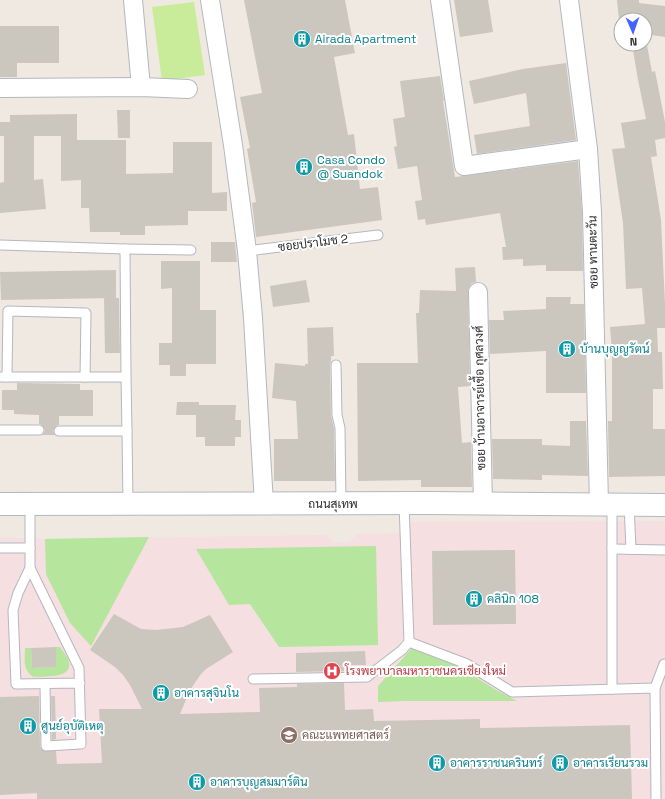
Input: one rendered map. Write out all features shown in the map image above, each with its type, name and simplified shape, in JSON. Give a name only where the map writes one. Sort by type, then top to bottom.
[{"type":"main road","name":"ถนนสุเทพ","points":[[0,504],[404,503],[665,505]]},
{"type":"street","points":[[133,0],[141,87]]},
{"type":"street","points":[[210,0],[248,251],[264,504]]},
{"type":"street","points":[[440,0],[464,166],[588,149]]},
{"type":"street","name":"ซอย ทานตะวัน","points":[[568,0],[588,149],[613,504]]},
{"type":"street","points":[[0,88],[141,87],[188,89]]},
{"type":"street","name":"ซอย บ้านอาจารย์เชื้อ กุศลวงศ์","points":[[478,292],[483,504]]},
{"type":"lane","name":"ซอยปราโมช 2","points":[[248,251],[378,235]]},
{"type":"lane","points":[[0,245],[191,250]]},
{"type":"lane","points":[[125,249],[128,504]]},
{"type":"lane","points":[[85,377],[86,313],[8,311],[3,377],[85,377],[126,377]]},
{"type":"lane","points":[[336,365],[337,415],[340,428],[341,504]]},
{"type":"lane","points":[[0,430],[39,430]]},
{"type":"lane","points":[[59,430],[127,431]]},
{"type":"lane","points":[[253,679],[367,677],[402,650],[409,642],[404,503]]},
{"type":"lane","points":[[30,504],[30,568],[18,593],[13,610],[16,684],[80,683]]},
{"type":"lane","points":[[612,689],[613,504]]},
{"type":"lane","points":[[613,504],[631,549]]},
{"type":"lane","points":[[0,548],[30,548]]},
{"type":"lane","points":[[612,549],[665,550]]},
{"type":"lane","points":[[30,568],[79,668],[81,744],[46,746],[44,684]]},
{"type":"lane","points":[[409,642],[467,664],[512,692],[655,688]]},
{"type":"lane","points":[[656,799],[655,688],[664,664]]},
{"type":"shaded area","name":"โรงพยาบาลมหาราชนครเชียงใหม่","points":[[665,521],[665,799],[0,799],[0,537],[45,539],[326,535],[334,543],[349,542],[358,534],[398,533],[404,522]]},
{"type":"green space","points":[[194,2],[205,75],[162,81],[152,7]]},
{"type":"green space","points":[[149,537],[91,646],[70,623],[46,574],[45,539]]},
{"type":"green space","points":[[376,546],[378,645],[279,647],[250,604],[229,605],[196,549]]},
{"type":"green space","points":[[56,647],[60,647],[68,659],[69,668],[66,672],[56,676],[33,677],[29,674],[26,667],[25,648],[31,648],[32,668],[56,667]]},
{"type":"green space","points":[[412,648],[432,650],[496,690],[517,701],[378,702],[378,686]]},
{"type":"building","points":[[244,0],[345,0],[355,53],[334,57],[348,135],[354,134],[360,189],[378,187],[382,220],[256,237],[252,203],[256,202],[247,149],[250,148],[240,97],[262,93]]},
{"type":"building","points":[[454,0],[488,0],[493,32],[460,37]]},
{"type":"building","points":[[617,0],[639,0],[639,3],[665,6],[665,37],[653,35],[653,12],[618,12]]},
{"type":"building","points":[[0,26],[59,26],[59,63],[17,63],[17,77],[0,77]]},
{"type":"building","points":[[633,52],[648,52],[652,72],[655,71],[665,122],[665,138],[655,140],[657,156],[651,157],[661,220],[665,304],[665,328],[657,328],[658,352],[662,352],[663,389],[653,389],[653,429],[665,429],[665,476],[609,477],[608,421],[612,421],[612,351],[610,327],[645,324],[642,288],[626,289],[623,223],[612,149],[625,148],[621,123],[646,119]]},
{"type":"building","points":[[566,63],[576,140],[477,154],[474,135],[530,126],[526,93],[474,104],[469,81],[523,69]]},
{"type":"building","points":[[440,76],[455,177],[578,161],[582,212],[583,271],[546,271],[546,265],[523,266],[523,259],[503,260],[502,247],[506,247],[500,213],[426,225],[425,219],[418,220],[415,201],[422,200],[417,166],[398,169],[394,147],[397,146],[393,119],[405,117],[400,81]]},
{"type":"building","points":[[117,110],[130,110],[130,138],[118,138]]},
{"type":"building","points":[[77,114],[77,140],[126,140],[126,174],[173,173],[173,142],[212,142],[212,193],[227,192],[227,211],[188,211],[188,225],[145,226],[145,235],[120,235],[120,232],[90,232],[89,208],[81,208],[81,180],[61,181],[61,136],[34,136],[34,180],[43,179],[46,209],[0,213],[0,183],[4,182],[4,136],[0,136],[0,122],[10,122],[10,115]]},
{"type":"building","points":[[211,242],[235,242],[237,262],[211,262]]},
{"type":"building","points":[[161,261],[200,261],[200,310],[216,310],[216,364],[186,364],[186,376],[170,376],[170,365],[159,365],[159,343],[172,343],[172,288],[161,289]]},
{"type":"building","points":[[475,267],[476,282],[472,283],[468,292],[470,386],[458,387],[462,443],[471,442],[472,487],[421,487],[421,480],[358,481],[357,363],[418,363],[416,313],[419,313],[420,290],[456,291],[455,268]]},
{"type":"building","points":[[116,270],[116,298],[119,298],[120,353],[105,353],[104,298],[1,300],[0,272]]},
{"type":"building","points":[[306,280],[310,302],[273,307],[270,286]]},
{"type":"building","points":[[546,297],[571,297],[570,304],[584,304],[586,393],[546,393],[546,351],[490,354],[489,320],[504,320],[503,311],[546,309]]},
{"type":"building","points":[[333,327],[334,356],[331,356],[330,365],[331,415],[334,429],[335,481],[274,481],[274,439],[298,439],[296,401],[272,398],[275,363],[305,366],[305,364],[308,364],[307,328]]},
{"type":"building","points":[[17,383],[80,384],[80,390],[93,390],[93,416],[59,416],[59,425],[56,426],[53,431],[55,435],[42,435],[45,430],[42,425],[39,424],[39,415],[14,414],[14,410],[2,410],[2,390],[17,390]]},
{"type":"building","points":[[177,402],[199,402],[199,405],[236,405],[235,420],[241,420],[241,437],[235,437],[235,446],[205,446],[205,437],[196,437],[196,415],[176,415]]},
{"type":"building","points":[[570,421],[586,421],[588,476],[542,475],[542,480],[493,479],[492,439],[542,439],[542,445],[570,446]]},
{"type":"building","name":"คลินิก 108","points":[[515,550],[516,624],[433,625],[432,551]]},
{"type":"building","points":[[114,614],[141,629],[156,630],[183,627],[210,615],[233,652],[206,669],[201,674],[190,690],[180,714],[260,712],[259,688],[297,687],[297,684],[344,683],[345,710],[373,709],[374,721],[480,719],[480,728],[630,725],[632,799],[37,799],[37,793],[0,795],[0,697],[39,696],[40,746],[44,751],[56,751],[57,764],[102,763],[99,709],[142,709],[130,685],[123,675],[115,667],[90,650]]},
{"type":"building","points":[[56,647],[56,667],[32,668],[31,648]]},
{"type":"building","points":[[365,651],[366,665],[344,665],[344,671],[296,672],[296,653]]},
{"type":"building","points":[[51,696],[55,696],[56,739],[52,740]]},
{"type":"place","name":"Airada Apartment","points":[[302,39]]},
{"type":"place","name":"Casa Condo @ Suandok","points":[[304,167]]},
{"type":"place","name":"บ้านบุญญรัตน์","points":[[567,349]]},
{"type":"place","name":"คลินิก 108","points":[[474,599]]},
{"type":"place","name":"โรงพยาบาลมหาราชนครเชียงใหม่","points":[[332,671]]},
{"type":"place","name":"อาคารสุจินโน","points":[[161,693]]},
{"type":"place","name":"ศูนย์อุบัติเหตุ","points":[[28,726]]},
{"type":"place","name":"คณะแพทยศาสตร์","points":[[289,735]]},
{"type":"place","name":"อาคารราชนครินทร์","points":[[437,763]]},
{"type":"place","name":"อาคารเรียนรวม","points":[[560,763]]},
{"type":"place","name":"อาคารบุญสมมาร์ติน","points":[[197,782]]}]
